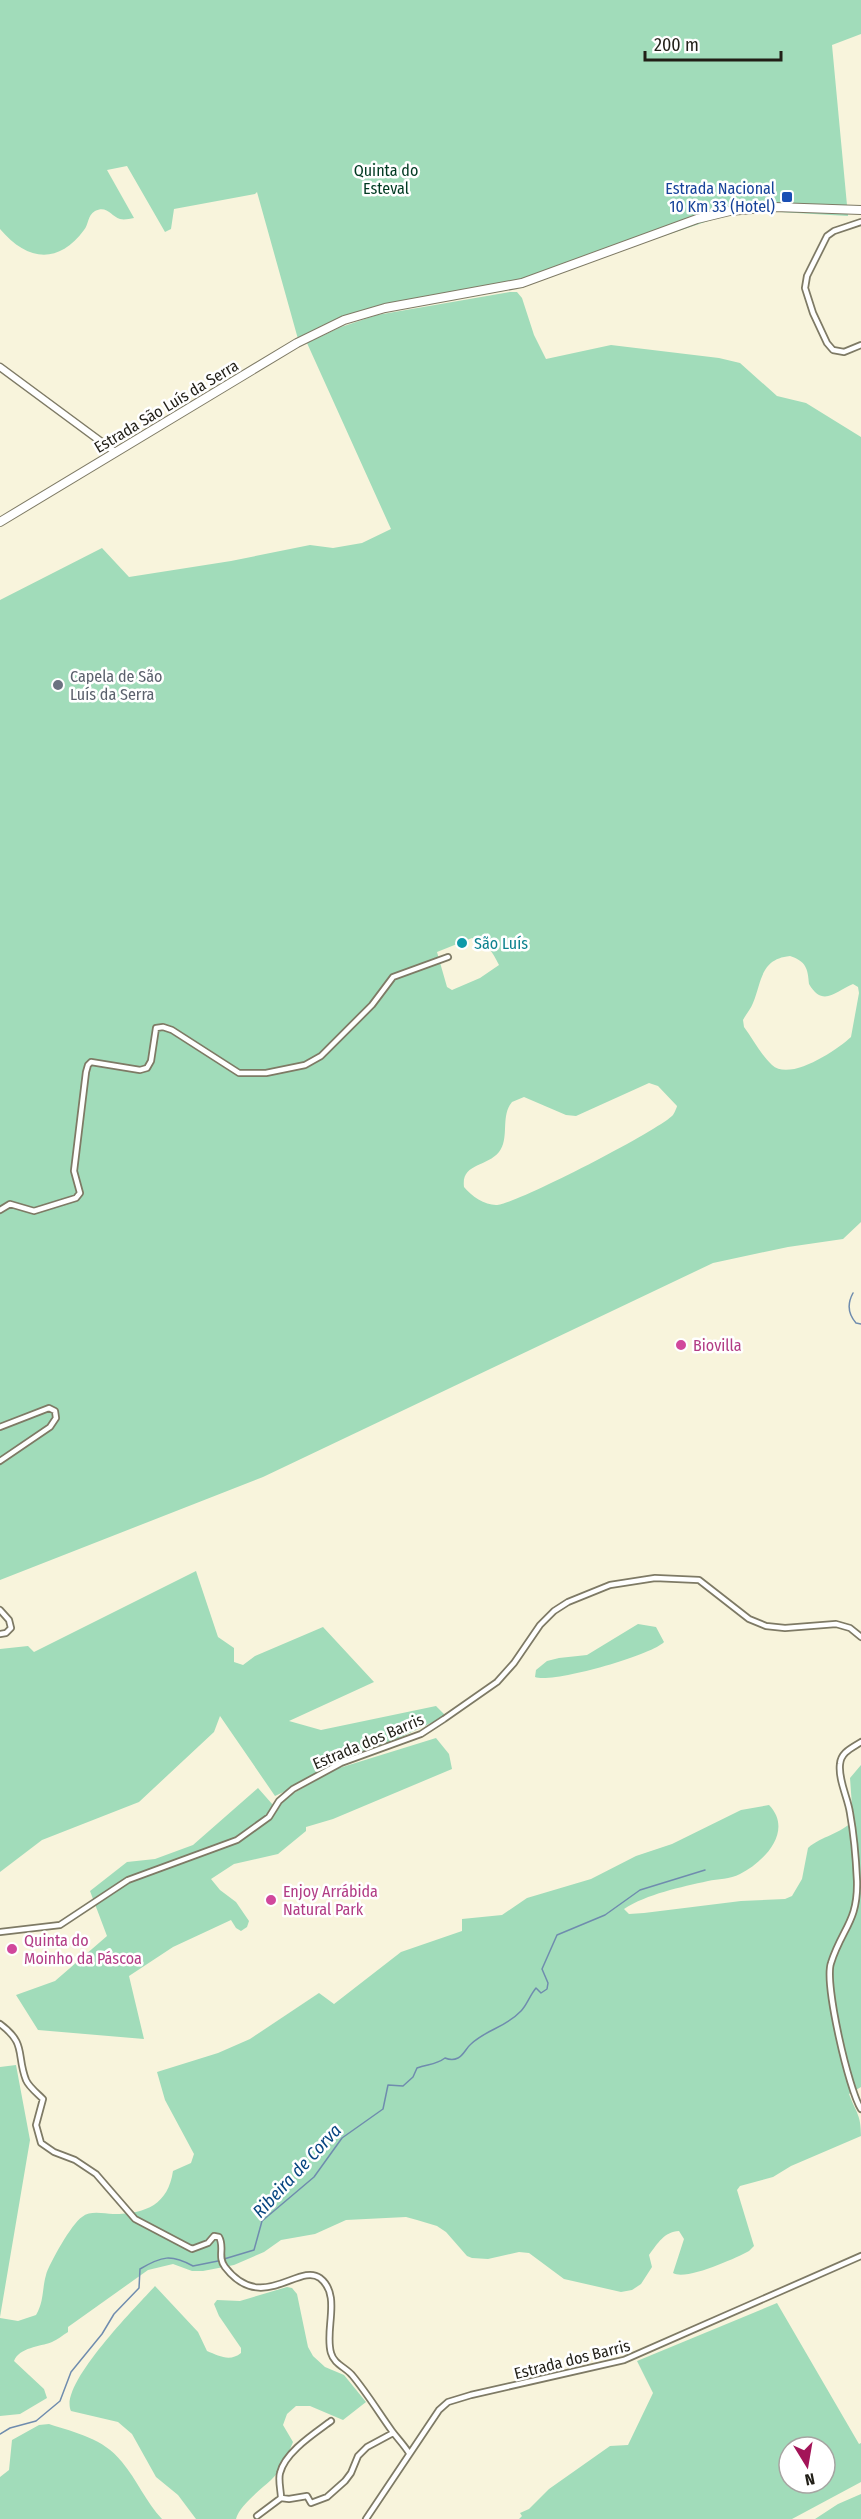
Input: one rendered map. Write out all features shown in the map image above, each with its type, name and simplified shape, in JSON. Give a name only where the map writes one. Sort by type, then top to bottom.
[{"type":"main road","name":"Estrada São Luís da Serra","points":[[0,522],[308,337],[348,318],[385,308],[522,283],[697,219],[721,213],[780,207],[861,210]]},
{"type":"street","points":[[861,222],[834,231],[827,237],[807,276],[805,288],[813,313],[827,343],[833,350],[844,352],[861,345]]},
{"type":"street","points":[[0,367],[115,452]]},
{"type":"street","points":[[0,1210],[10,1204],[34,1211],[76,1198],[80,1193],[75,1171],[88,1065],[92,1062],[140,1070],[147,1068],[151,1061],[156,1028],[163,1027],[172,1030],[239,1073],[266,1073],[305,1065],[321,1056],[372,1005],[393,977],[448,957]]},
{"type":"street","points":[[0,1427],[49,1408],[55,1411],[56,1418],[50,1427],[0,1461]]},
{"type":"street","name":"Estrada dos Barris","points":[[0,1932],[60,1925],[128,1880],[237,1840],[269,1817],[279,1801],[292,1788],[341,1763],[421,1734],[444,1719],[497,1682],[514,1663],[540,1625],[554,1611],[568,1602],[610,1585],[655,1578],[699,1580],[749,1619],[766,1626],[784,1628],[836,1624],[850,1628],[861,1637]]},
{"type":"street","points":[[0,1610],[9,1620],[11,1628],[6,1633],[0,1634]]},
{"type":"street","points":[[861,1742],[846,1751],[841,1757],[839,1767],[851,1821],[857,1902],[854,1917],[830,1965],[830,1987],[851,2090],[861,2109]]},
{"type":"street","points":[[0,2024],[12,2033],[20,2047],[27,2082],[43,2099],[36,2125],[41,2143],[54,2152],[75,2160],[96,2174],[135,2219],[192,2249],[208,2243],[214,2236],[219,2237],[223,2243],[222,2262],[226,2269],[246,2285],[261,2289],[309,2275],[318,2276],[328,2285],[331,2353],[334,2360],[351,2373],[409,2453]]},
{"type":"street","name":"Estrada dos Barris","points":[[366,2519],[428,2423],[448,2402],[624,2360],[861,2256]]},
{"type":"street","points":[[281,2498],[280,2473],[289,2459],[298,2447],[331,2421]]},
{"type":"street","points":[[257,2516],[281,2498],[307,2496],[311,2503],[327,2497],[351,2474],[358,2456],[367,2447],[393,2433]]},
{"type":"green space","name":"Quinta do Esteval","points":[[0,0],[861,0],[861,34],[832,45],[848,216],[762,211],[720,217],[540,278],[350,315],[323,325],[298,339],[257,192],[174,209],[171,229],[165,232],[127,166],[107,170],[134,218],[117,218],[106,210],[99,209],[91,215],[84,230],[74,241],[53,254],[42,255],[21,248],[0,229]]},
{"type":"green space","points":[[517,292],[522,298],[534,335],[546,359],[611,345],[719,358],[740,363],[777,396],[806,403],[861,437],[861,1222],[843,1239],[788,1247],[713,1263],[263,1477],[0,1580],[0,600],[102,548],[129,577],[231,561],[310,545],[333,548],[362,543],[391,529],[307,343],[341,327],[377,315]],"holes":[[[472,938],[482,942],[499,965],[480,978],[452,990],[447,987],[437,952]],[[790,956],[803,963],[807,970],[809,984],[819,995],[830,996],[853,984],[858,987],[859,993],[851,1037],[825,1056],[790,1070],[780,1069],[768,1061],[744,1027],[743,1020],[752,1005],[767,967],[780,958]],[[649,1083],[658,1086],[677,1106],[673,1115],[643,1135],[556,1181],[508,1202],[496,1205],[483,1202],[464,1187],[464,1179],[471,1169],[499,1152],[504,1140],[506,1114],[512,1102],[524,1097],[566,1115],[576,1116]]]},
{"type":"green space","points":[[196,1571],[218,1637],[234,1648],[234,1662],[243,1665],[255,1656],[323,1627],[374,1682],[289,1721],[321,1730],[436,1706],[446,1716],[275,1796],[220,1716],[214,1732],[139,1802],[42,1840],[0,1872],[0,1649],[28,1646],[34,1652]]},
{"type":"green space","points":[[638,1624],[656,1627],[664,1642],[641,1654],[601,1667],[561,1676],[535,1677],[536,1670],[547,1661],[587,1655]]},
{"type":"green space","points":[[436,1738],[449,1754],[452,1769],[333,1819],[306,1827],[306,1831],[278,1854],[234,1864],[211,1879],[220,1890],[236,1902],[249,1921],[247,1927],[241,1931],[231,1920],[173,1947],[129,1976],[144,2039],[38,2030],[16,1995],[55,1981],[107,1936],[90,1891],[127,1862],[155,1859],[193,1845],[258,1788],[273,1805],[336,1769]]},
{"type":"green space","points":[[861,1765],[861,2087],[849,2094],[859,2118],[861,2136],[791,2166],[773,2177],[740,2186],[737,2190],[754,2246],[749,2251],[723,2263],[679,2275],[673,2273],[684,2239],[679,2231],[669,2233],[649,2255],[652,2267],[641,2284],[632,2290],[621,2292],[564,2279],[529,2253],[519,2252],[488,2259],[472,2258],[467,2256],[446,2232],[437,2226],[406,2217],[346,2220],[315,2234],[281,2240],[264,2252],[234,2265],[192,2271],[173,2264],[148,2270],[68,2327],[68,2332],[58,2339],[25,2350],[17,2356],[14,2361],[44,2389],[47,2398],[20,2414],[0,2416],[0,2318],[18,2321],[36,2315],[51,2262],[67,2235],[82,2217],[93,2213],[125,2214],[146,2209],[154,2205],[166,2192],[173,2171],[191,2163],[194,2154],[165,2100],[157,2072],[218,2053],[250,2039],[319,1993],[334,2004],[401,1952],[462,1931],[462,1919],[502,1915],[527,1898],[591,1879],[636,1856],[672,1844],[741,1810],[769,1805],[776,1815],[777,1835],[773,1845],[758,1862],[736,1876],[664,1892],[624,1909],[629,1914],[644,1913],[741,1901],[785,1899],[792,1896],[802,1879],[808,1848],[843,1829],[853,1820],[850,1778]]},
{"type":"green space","points":[[16,2065],[30,2140],[0,2317],[0,2067]]},
{"type":"green space","points":[[155,2286],[198,2332],[207,2351],[229,2358],[241,2353],[241,2348],[219,2316],[214,2304],[217,2300],[240,2301],[287,2287],[292,2288],[297,2294],[308,2347],[313,2356],[325,2367],[344,2375],[366,2402],[343,2420],[310,2406],[296,2406],[287,2414],[283,2425],[293,2442],[286,2457],[275,2476],[246,2503],[236,2519],[196,2519],[178,2495],[156,2477],[132,2434],[118,2422],[71,2411],[70,2399],[87,2365],[117,2327]]},
{"type":"green space","points":[[777,2303],[859,2444],[861,2443],[861,2482],[837,2495],[837,2435],[777,2435],[777,2495],[837,2495],[792,2519],[519,2519],[522,2516],[520,2513],[529,2509],[549,2489],[610,2446],[628,2445],[653,2393],[637,2361]]},
{"type":"green space","points":[[49,2424],[88,2437],[115,2454],[162,2519],[0,2519],[0,2477],[9,2470],[12,2440],[39,2425]]},
{"type":"green space","points":[[861,2494],[861,2519],[815,2519],[838,2504]]},
{"type":"waterway","points":[[853,1293],[849,1305],[851,1316],[856,1323],[861,1324]]},
{"type":"waterway","name":"Ribeira de Corva","points":[[224,2259],[254,2250],[262,2221],[314,2177],[342,2138],[383,2109],[388,2085],[403,2086],[413,2077],[417,2068],[445,2058],[452,2060],[458,2058],[477,2039],[515,2017],[536,1988],[541,1993],[547,1989],[548,1983],[542,1969],[557,1935],[605,1915],[640,1890],[705,1870]]},
{"type":"waterway","name":"Ribeira de Corva","points":[[0,2434],[10,2428],[36,2421],[60,2401],[71,2372],[102,2334],[114,2314],[139,2288],[140,2269],[154,2261],[166,2258],[193,2266],[218,2261]]},
{"type":"place","name":"Estrada Nacional 10 Km 33 (Hotel)","points":[[787,197]]},
{"type":"place","name":"Capela de São Luís da Serra","points":[[58,685]]},
{"type":"place","name":"São Luís","points":[[462,943]]},
{"type":"place","name":"Biovilla","points":[[681,1345]]},
{"type":"place","name":"Enjoy Arrábida Natural Park","points":[[271,1900]]},
{"type":"place","name":"Quinta do Moinho da Páscoa","points":[[12,1949]]}]
